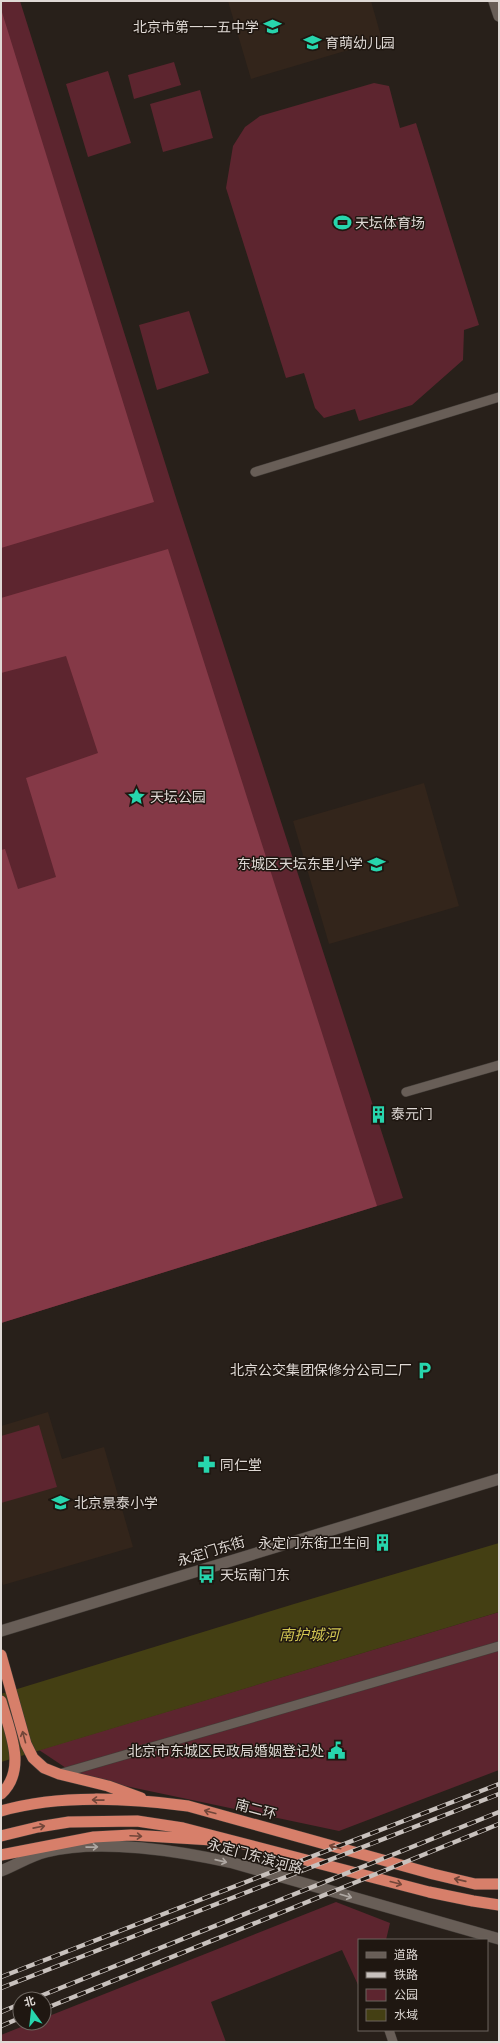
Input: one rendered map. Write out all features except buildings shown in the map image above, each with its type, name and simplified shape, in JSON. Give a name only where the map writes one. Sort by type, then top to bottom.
[{"type":"highway","points":[[1,1655],[26,1744],[33,1758],[44,1768],[59,1774],[108,1786],[151,1801]]},
{"type":"highway","points":[[1,1701],[16,1760],[12,1777],[1,1794]]},
{"type":"highway","name":"南二环","points":[[1,1811],[71,1800],[151,1801],[188,1806],[433,1874],[475,1884],[499,1884]]},
{"type":"highway","points":[[1,1836],[38,1826],[69,1822],[137,1821],[183,1828],[429,1892],[473,1902],[499,1905]]},
{"type":"highway","points":[[1,1855],[94,1837],[131,1835],[237,1842]]},
{"type":"street","points":[[494,1],[499,16]]},
{"type":"street","points":[[254,472],[499,397]]},
{"type":"street","points":[[406,1092],[499,1065]]},
{"type":"street","name":"永定门东街","points":[[1,1631],[499,1479]]},
{"type":"street","points":[[59,1774],[499,1646]]},
{"type":"street","name":"永定门东滨河路","points":[[1,1871],[44,1852],[60,1849],[123,1847],[191,1854],[233,1863],[499,1938]]},
{"type":"street","points":[[389,2031],[393,2042]]},
{"type":"shaded area","points":[[228,1],[371,1],[382,40],[251,79]]},
{"type":"shaded area","points":[[1,9],[154,502],[1,548]]},
{"type":"shaded area","name":"天坛公园","points":[[168,549],[377,1206],[1,1323],[1,850],[5,849],[18,889],[56,877],[26,778],[98,753],[66,656],[1,673],[1,598]]},
{"type":"shaded area","name":"东城区天坛东里小学","points":[[424,783],[459,906],[329,944],[293,821]]},
{"type":"shaded area","name":"北京景泰小学","points":[[48,1412],[62,1459],[104,1447],[133,1547],[3,1585],[1,1579],[1,1426]]},
{"type":"green space","name":"天坛公园","points":[[1,1],[20,1],[177,501],[403,1198],[1,1323]]},
{"type":"green space","points":[[174,62],[181,85],[134,99],[128,75]]},
{"type":"green space","points":[[108,71],[131,143],[88,157],[66,84]]},
{"type":"green space","name":"天坛体育场","points":[[374,83],[389,86],[400,128],[416,123],[479,325],[464,330],[463,360],[412,405],[359,421],[355,409],[324,418],[315,408],[304,373],[286,378],[226,188],[233,146],[245,127],[260,116]]},
{"type":"green space","points":[[200,90],[213,138],[163,152],[150,104]]},
{"type":"green space","points":[[189,311],[209,373],[157,390],[139,325]]},
{"type":"green space","points":[[39,1425],[57,1487],[1,1503],[1,1436]]},
{"type":"green space","points":[[499,1612],[499,1770],[339,1831],[78,1776],[39,1750]]},
{"type":"green space","points":[[336,1902],[390,1923],[386,1939],[358,1939],[358,1985],[342,1950],[211,2002],[226,2042],[1,2042],[1,2035],[12,2031],[52,2031],[52,2015]]},
{"type":"water","name":"南护城河","points":[[499,1543],[499,1612],[1,1762],[1,1694]]},
{"type":"railway","points":[[1,1977],[499,1784]]},
{"type":"railway","points":[[1,1988],[499,1794]]},
{"type":"railway","points":[[52,1991],[499,1812]]},
{"type":"railway","points":[[52,2006],[499,1824]]},
{"type":"railway","points":[[1,2012],[12,2007]]},
{"type":"railway","points":[[1,2026],[12,2021]]},
{"type":"place","name":"北京市第一一五中学","points":[[272,27]]},
{"type":"place","name":"育萌幼儿园","points":[[312,43]]},
{"type":"place","name":"天坛体育场","points":[[342,223]]},
{"type":"place","name":"天坛公园","points":[[137,797]]},
{"type":"place","name":"东城区天坛东里小学","points":[[376,864]]},
{"type":"place","name":"泰元门","points":[[378,1114]]},
{"type":"place","name":"北京公交集团保修分公司二厂","points":[[425,1370]]},
{"type":"place","name":"同仁堂","points":[[207,1465]]},
{"type":"place","name":"北京景泰小学","points":[[61,1503]]},
{"type":"place","name":"永定门东街卫生间","points":[[383,1543]]},
{"type":"place","name":"天坛南门东","points":[[207,1575]]},
{"type":"place","name":"北京市东城区民政局婚姻登记处","points":[[337,1751]]}]
